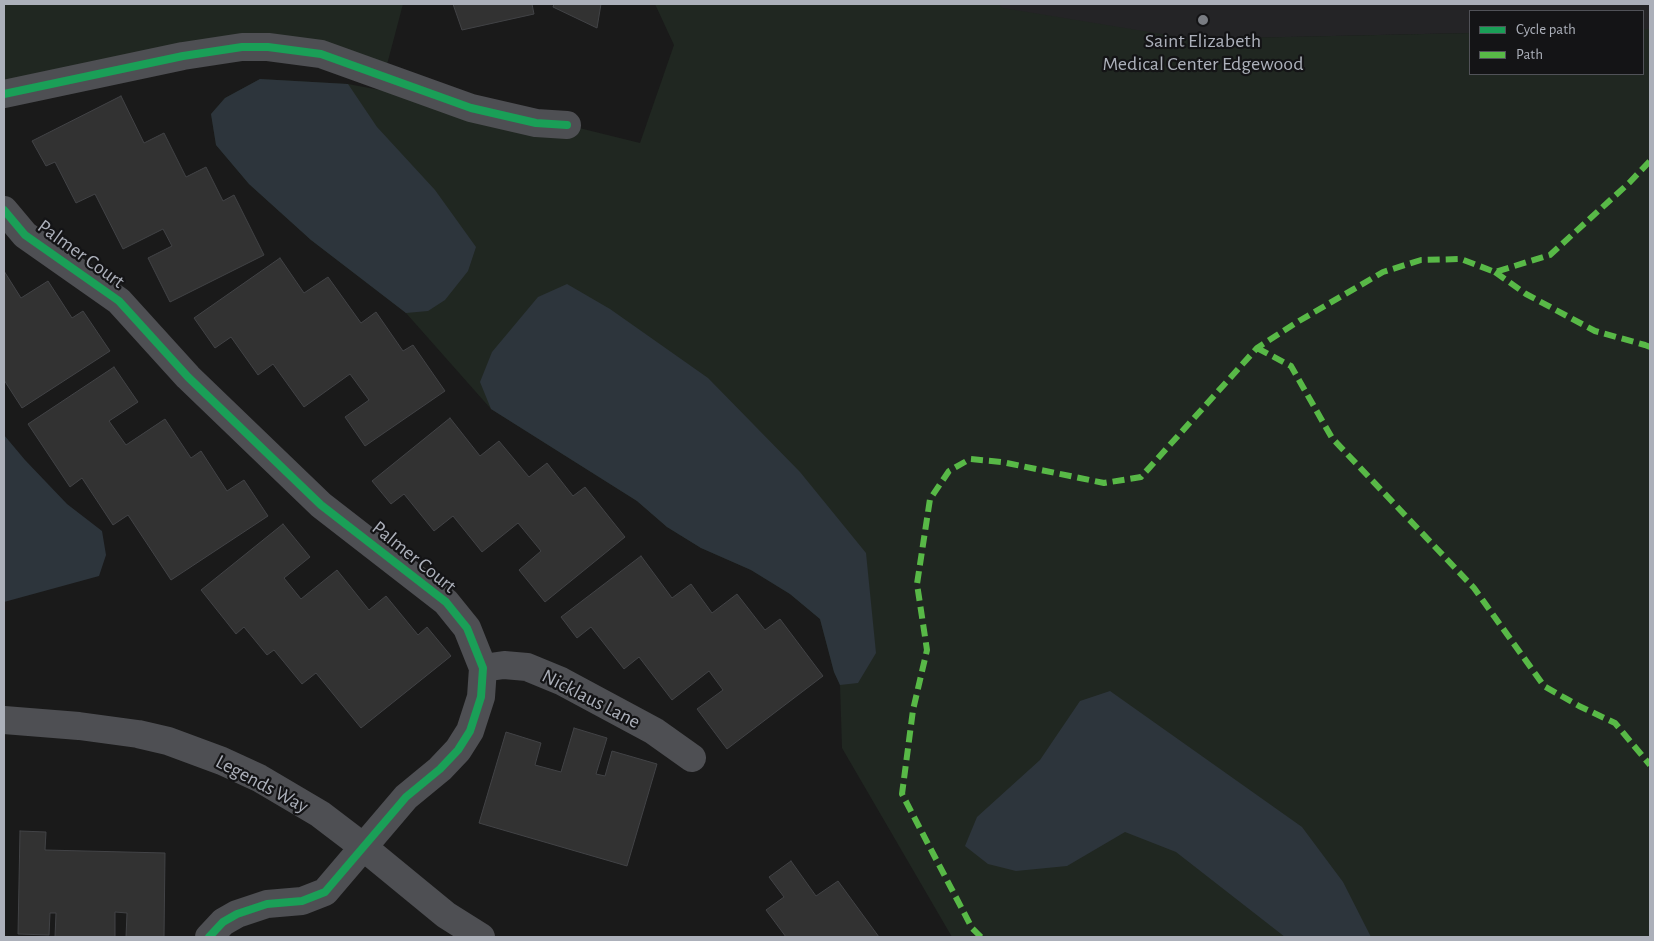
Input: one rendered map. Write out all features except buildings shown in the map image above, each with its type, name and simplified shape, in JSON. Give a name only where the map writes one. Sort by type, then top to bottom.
[{"type":"street","points":[[4,94],[183,56],[242,47],[268,47],[321,54],[471,108],[536,123],[567,125]]},
{"type":"street","name":"Palmer Court","points":[[4,210],[24,234],[119,301],[188,377],[321,505],[446,602],[467,628],[483,668],[481,697],[470,731],[458,750],[440,769],[406,797],[324,892],[302,901],[267,904],[237,914],[224,922],[209,937]]},
{"type":"street","name":"Nicklaus Lane","points":[[483,668],[504,665],[527,667],[561,681],[654,732],[692,758]]},
{"type":"street","name":"Legends Way","points":[[4,720],[79,726],[138,734],[168,741],[222,760],[259,778],[320,814],[446,915],[482,937]]},
{"type":"shaded area","points":[[4,4],[403,4],[384,76],[268,47],[4,94]]},
{"type":"shaded area","points":[[655,4],[998,4],[1003,8],[1192,39],[1469,33],[1469,75],[1644,75],[1644,29],[1650,29],[1650,937],[952,937],[842,748],[840,685],[834,672],[820,619],[790,594],[751,570],[701,548],[667,527],[637,501],[491,409],[406,313],[311,240],[249,184],[216,145],[211,114],[225,98],[260,79],[348,84],[567,125],[640,143],[674,45]]},
{"type":"shaded area","name":"Saint Elizabeth Medical Center Edgewood","points":[[907,4],[1650,4],[1650,29],[1644,29],[1644,10],[1469,10],[1469,33],[978,44]]},
{"type":"shaded area","points":[[260,79],[348,84],[377,127],[435,190],[476,247],[468,271],[445,300],[428,311],[406,313],[311,240],[249,184],[216,145],[211,114],[225,98]]},
{"type":"shaded area","points":[[567,284],[610,309],[708,378],[800,472],[866,553],[876,653],[858,683],[840,685],[834,672],[820,619],[790,594],[751,570],[701,548],[667,527],[637,501],[491,409],[480,382],[492,352],[538,297]]},
{"type":"shaded area","points":[[4,435],[67,504],[102,531],[106,555],[99,576],[4,602]]},
{"type":"shaded area","points":[[1110,691],[1302,827],[1343,882],[1371,937],[1285,937],[1176,852],[1125,832],[1067,866],[1016,871],[988,864],[965,846],[977,817],[1040,760],[1080,701]]},
{"type":"marked path","points":[[981,937],[972,928],[902,794],[913,710],[927,650],[917,584],[930,499],[949,471],[970,459],[1002,462],[1104,483],[1141,477],[1257,348],[1299,321],[1383,272],[1421,260],[1461,259],[1495,272],[1550,255],[1629,183],[1650,161]]},
{"type":"marked path","points":[[1495,272],[1526,294],[1595,331],[1650,347]]},
{"type":"marked path","points":[[1257,348],[1291,366],[1332,438],[1474,588],[1544,686],[1579,706],[1615,723],[1650,765]]},
{"type":"cycle path","points":[[4,94],[183,56],[242,47],[268,47],[321,54],[471,108],[536,123],[567,125]]},
{"type":"cycle path","points":[[4,210],[25,235],[119,301],[188,377],[321,505],[446,602],[467,628],[483,668],[481,697],[470,731],[458,750],[440,769],[406,797],[325,892],[302,901],[267,904],[237,914],[223,922],[209,937]]},
{"type":"place","name":"Saint Elizabeth Medical Center Edgewood","points":[[1203,20]]}]
